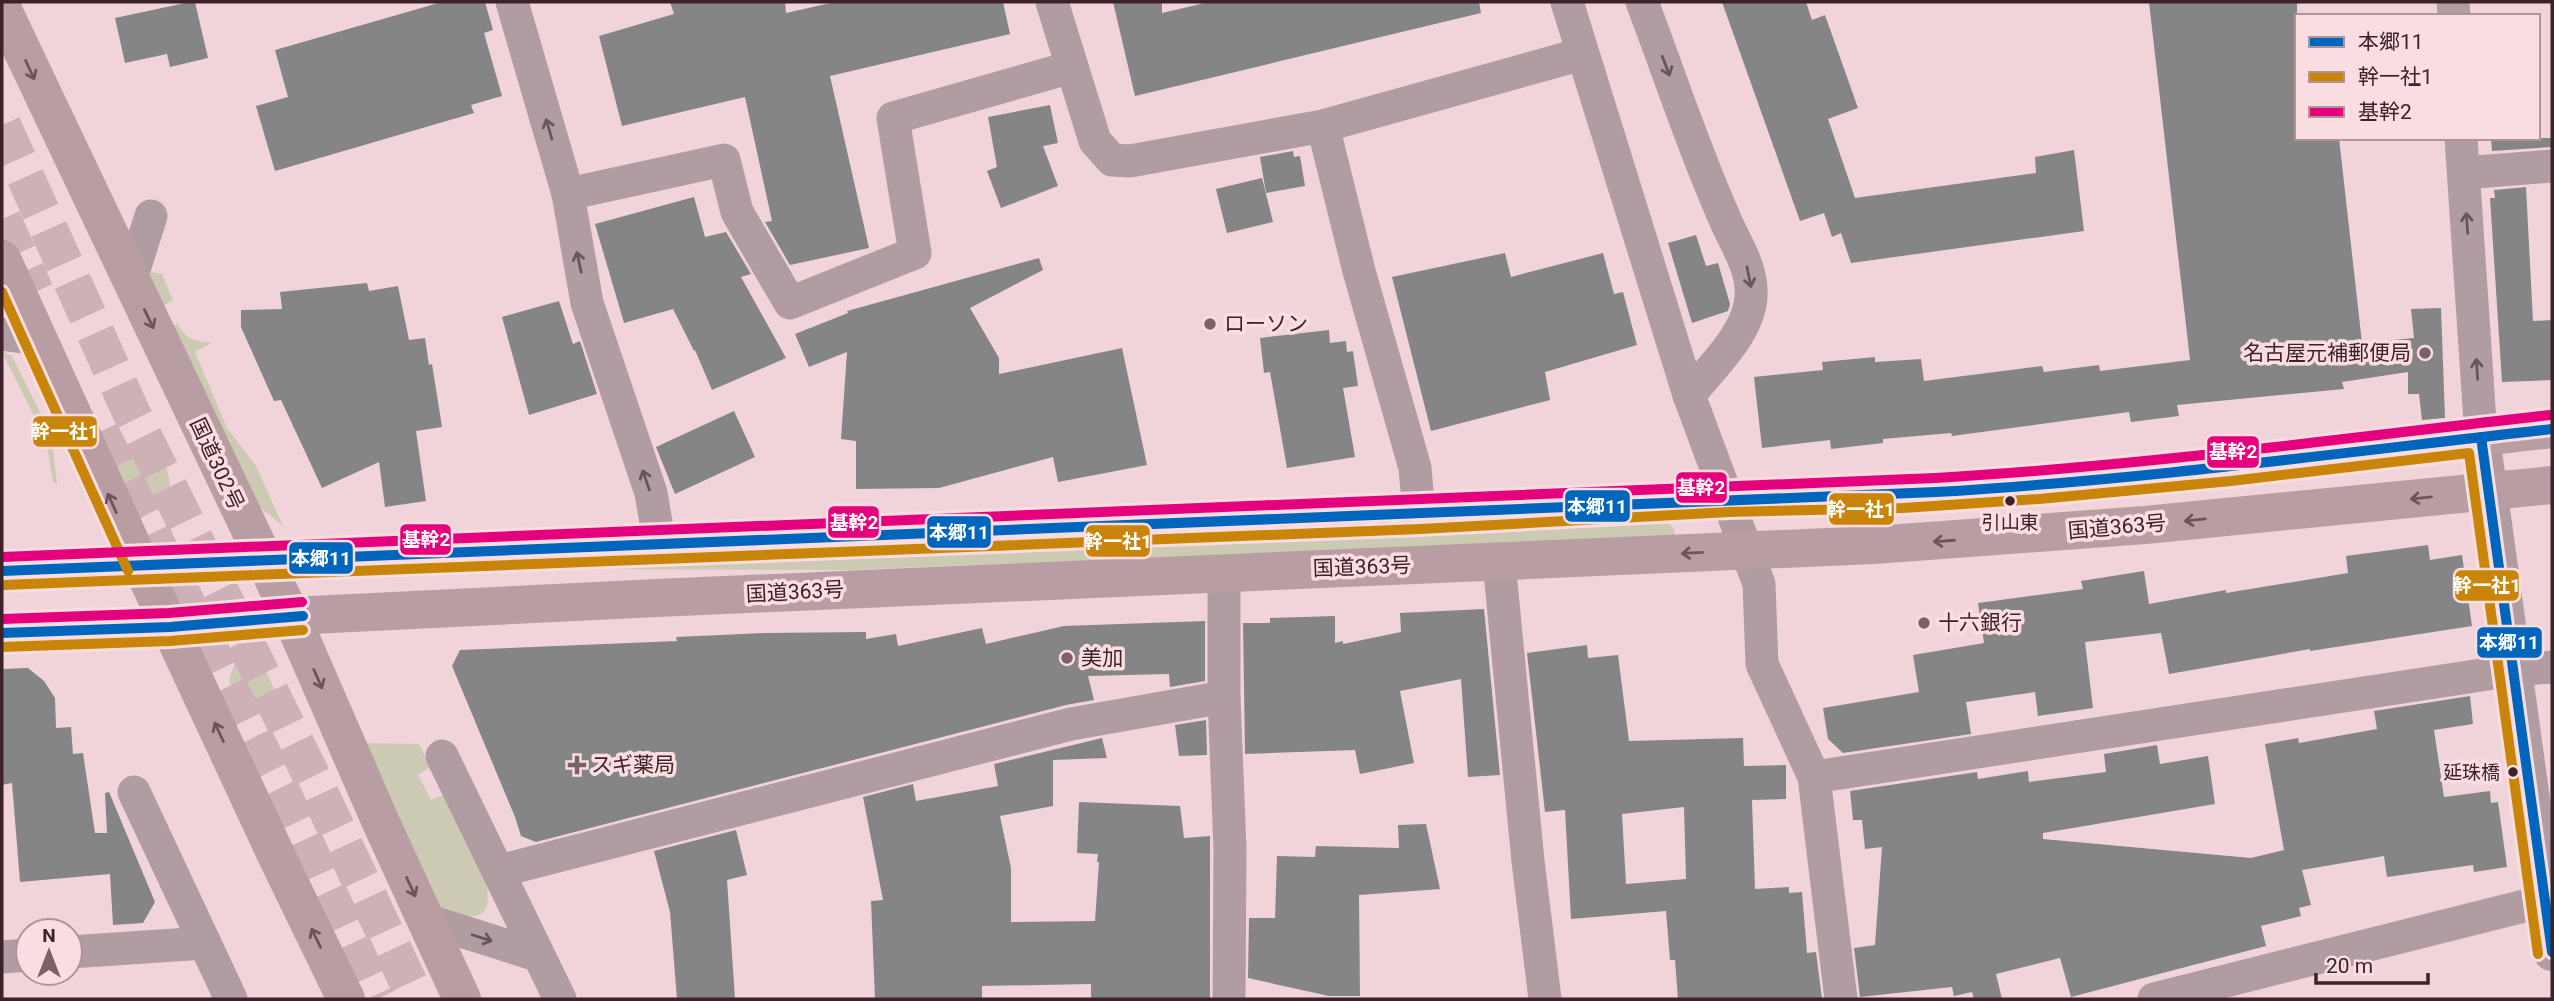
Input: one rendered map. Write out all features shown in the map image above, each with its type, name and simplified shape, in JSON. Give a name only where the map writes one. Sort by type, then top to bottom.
[{"type":"highway","name":"国道302号","points":[[2,8],[99,208],[130,282],[180,381],[262,560],[291,616],[382,825],[462,999]]},
{"type":"highway","points":[[2,259],[20,337],[141,565],[346,999]]},
{"type":"highway","points":[[141,565],[1419,515],[1728,498],[1902,494],[2038,485],[2230,467],[2552,429]]},
{"type":"highway","name":"国道363号","points":[[170,627],[291,616],[1224,572],[1499,562],[2007,536],[2552,485]]},
{"type":"main road","points":[[2,571],[141,565]]},
{"type":"main road","points":[[2,633],[170,627]]},
{"type":"street","points":[[512,2],[568,194],[587,303],[651,493],[660,546]]},
{"type":"street","points":[[1052,2],[1095,141],[1112,160],[1130,162],[1323,126],[1582,54]]},
{"type":"street","points":[[1567,2],[1689,395],[1759,584],[1762,664],[1814,777],[1841,999]]},
{"type":"street","points":[[1642,2],[1724,218],[1744,258],[1750,278],[1751,298],[1745,326],[1689,395]]},
{"type":"street","points":[[568,194],[724,160],[737,212],[790,303],[915,253],[893,118],[1072,66]]},
{"type":"street","points":[[1323,126],[1359,271],[1415,468],[1419,515]]},
{"type":"street","points":[[2462,140],[2482,437],[2549,899],[2552,952]]},
{"type":"street","points":[[2464,173],[2552,166]]},
{"type":"street","points":[[130,282],[151,216]]},
{"type":"street","points":[[1499,562],[1545,999]]},
{"type":"street","points":[[1224,572],[1224,697],[1230,849],[1229,999]]},
{"type":"street","points":[[1814,777],[2514,670],[2552,667]]},
{"type":"street","points":[[499,871],[1071,724],[1224,697]]},
{"type":"street","points":[[443,771],[499,871],[537,956],[560,999]]},
{"type":"street","points":[[134,792],[231,999]]},
{"type":"street","points":[[2154,999],[2549,899]]},
{"type":"street","points":[[426,920],[537,956]]},
{"type":"street","points":[[84,951],[205,943]]},
{"type":"shaded area","points":[[152,272],[162,274],[173,300],[163,306],[172,326],[178,324],[192,339],[212,343],[195,352],[227,428],[256,466],[283,526],[254,502],[147,275]]},
{"type":"shaded area","points":[[2,352],[12,356],[51,435],[57,483],[53,483],[46,440]]},
{"type":"shaded area","points":[[154,436],[169,476],[169,499],[163,507],[151,511],[132,510],[102,457]]},
{"type":"shaded area","points":[[1669,524],[1674,529],[1675,536],[850,570],[598,569],[357,579],[354,576],[358,573],[751,557],[1052,550],[1255,537],[1483,527]]},
{"type":"shaded area","points":[[241,660],[258,661],[264,666],[284,711],[241,711],[229,680],[234,665]]},
{"type":"shaded area","points":[[358,743],[419,744],[430,767],[418,775],[431,800],[443,795],[486,883],[488,898],[482,913],[467,916],[437,908]]},
{"type":"building","points":[[195,2],[208,58],[170,67],[167,54],[125,63],[115,18]]},
{"type":"building","points":[[442,2],[485,2],[493,30],[484,33],[502,96],[471,105],[474,113],[275,171],[256,106],[288,97],[275,50]]},
{"type":"building","points":[[670,2],[785,2],[786,13],[835,2],[1003,2],[1010,34],[830,76],[869,248],[790,265],[765,222],[772,221],[745,97],[622,126],[599,36],[674,14]]},
{"type":"building","points":[[1113,2],[1162,2],[1162,13],[1209,2],[1479,2],[1481,13],[1135,96]]},
{"type":"building","points":[[1722,2],[1806,2],[1812,20],[1825,15],[1858,108],[1828,119],[1855,198],[2036,173],[2035,157],[2074,150],[2084,231],[1851,263],[1841,233],[1832,237],[1824,213],[1800,221]]},
{"type":"building","points":[[2149,2],[2297,2],[2295,140],[2339,140],[2362,343],[2414,338],[2411,309],[2441,308],[2445,418],[2422,420],[2419,394],[2408,394],[2408,372],[2342,382],[2344,389],[2177,405],[2179,416],[2131,422],[2129,412],[1952,436],[1951,433],[1883,439],[1883,443],[1831,449],[1830,440],[1762,448],[1754,377],[1823,370],[1822,362],[1875,357],[1875,362],[1921,359],[1924,381],[2042,366],[2044,372],[2099,365],[2100,371],[2190,360]]},
{"type":"building","points":[[1050,105],[1058,143],[1043,146],[1058,186],[1001,208],[987,171],[997,167],[988,117]]},
{"type":"building","points":[[2552,138],[2552,147],[2492,151],[2491,140]]},
{"type":"building","points":[[1293,151],[1294,157],[1300,156],[1305,186],[1266,193],[1260,157]]},
{"type":"building","points":[[1262,178],[1273,222],[1227,233],[1216,189]]},
{"type":"building","points":[[2526,187],[2533,321],[2552,320],[2552,380],[2502,382],[2490,198],[2495,198],[2494,190]]},
{"type":"building","points":[[694,197],[705,237],[726,232],[751,274],[741,277],[786,358],[712,390],[673,309],[624,323],[595,224]]},
{"type":"building","points":[[1696,235],[1706,266],[1718,263],[1730,304],[1728,311],[1692,323],[1668,243]]},
{"type":"building","points":[[1505,253],[1511,277],[1603,253],[1614,294],[1623,292],[1637,345],[1545,372],[1550,400],[1431,431],[1392,277]]},
{"type":"building","points":[[1039,258],[1043,270],[970,308],[999,358],[999,374],[1122,348],[1147,465],[1058,482],[1053,457],[939,488],[856,489],[856,441],[841,439],[847,352],[809,367],[795,334],[848,313],[847,311]]},
{"type":"building","points":[[367,283],[369,291],[398,286],[409,340],[425,338],[442,427],[416,431],[426,501],[385,507],[379,462],[322,488],[281,400],[274,401],[241,327],[241,310],[282,309],[280,292]]},
{"type":"building","points":[[559,301],[573,344],[580,341],[597,394],[529,415],[502,317]]},
{"type":"building","points":[[1329,330],[1330,343],[1346,341],[1347,352],[1353,351],[1358,386],[1343,388],[1355,457],[1287,468],[1270,372],[1264,373],[1260,338]]},
{"type":"building","points":[[734,411],[755,457],[675,494],[656,447]]},
{"type":"building","points":[[2428,545],[2430,560],[2462,555],[2472,626],[2310,649],[2169,674],[2161,633],[2085,642],[2093,708],[2038,716],[2035,692],[1966,702],[1971,734],[1843,753],[1828,739],[1823,708],[1919,692],[1913,655],[1984,643],[1978,603],[2083,589],[2081,581],[2144,571],[2149,604],[2348,573],[2346,556]]},
{"type":"building","points":[[1484,609],[1500,775],[1468,777],[1461,679],[1400,691],[1414,763],[1360,774],[1355,750],[1245,754],[1243,623],[1270,623],[1270,618],[1335,616],[1335,643],[1343,641],[1343,644],[1401,632],[1400,613]]},
{"type":"building","points":[[1205,621],[1205,681],[1170,687],[1169,674],[1088,676],[1094,700],[536,842],[521,836],[452,666],[460,650],[677,641],[676,637],[866,632],[866,639],[896,634],[898,646],[982,628],[986,644],[1064,626]]},
{"type":"building","points":[[1587,645],[1588,658],[1618,655],[1629,741],[1743,738],[1744,766],[1786,765],[1786,799],[1752,800],[1755,889],[1789,887],[1789,893],[1802,892],[1807,953],[1816,952],[1822,999],[1678,999],[1675,960],[1670,960],[1666,911],[1571,919],[1565,810],[1545,812],[1527,653]],"holes":[[[1684,807],[1686,879],[1626,884],[1622,814]]]},
{"type":"building","points":[[28,668],[44,681],[55,698],[56,728],[71,727],[73,754],[83,753],[95,833],[107,833],[105,793],[109,792],[155,902],[143,923],[113,925],[110,874],[20,882],[12,783],[2,785],[2,669]]},
{"type":"building","points":[[2470,696],[2473,724],[2434,730],[2444,797],[2490,791],[2491,803],[2498,802],[2507,867],[2474,872],[2473,865],[2387,877],[2384,856],[2302,870],[2311,905],[2299,908],[2301,916],[2261,926],[2266,946],[2071,997],[2060,958],[1996,974],[2002,999],[1974,999],[1972,992],[1954,996],[1952,987],[1860,997],[1854,948],[1875,945],[1882,847],[1865,849],[1862,820],[1853,820],[1850,791],[1977,772],[1978,779],[2028,771],[2029,782],[2106,772],[2104,754],[2157,745],[2160,764],[2208,756],[2215,804],[2043,833],[2043,839],[2251,858],[2284,850],[2265,744],[2298,738],[2299,743],[2377,729],[2374,711]]},
{"type":"building","points":[[1206,720],[1207,755],[1179,756],[1175,725]]},
{"type":"building","points":[[1102,738],[1107,758],[1053,760],[1053,806],[1000,816],[1011,868],[1011,922],[1095,921],[1098,854],[1077,853],[1079,802],[1180,806],[1184,838],[1210,836],[1210,999],[1091,999],[1091,984],[982,986],[982,999],[875,999],[871,901],[883,900],[863,797],[913,784],[916,801],[998,786],[994,764]]},
{"type":"building","points":[[1426,824],[1440,889],[1359,895],[1360,996],[1329,996],[1248,978],[1249,918],[1275,918],[1277,856],[1315,857],[1316,846],[1399,848],[1398,825]]},
{"type":"building","points":[[736,830],[747,875],[727,880],[735,999],[677,999],[670,912],[654,851]]},
{"type":"tunnel","points":[[2,125],[131,412],[312,777],[416,999]]},
{"type":"tunnel","points":[[2,219],[35,292]]},
{"type":"tunnel","points":[[100,432],[282,793],[377,999]]},
{"type":"transit line","name":"幹一社1","points":[[2,292],[128,571]]},
{"type":"transit line","name":"基幹2","points":[[2,557],[1935,478],[2166,459],[2550,415]]},
{"type":"transit line","name":"本郷11","points":[[2,571],[1936,492],[2167,473],[2552,429]]},
{"type":"transit line","name":"本郷11","points":[[2481,437],[2552,952]]},
{"type":"transit line","name":"幹一社1","points":[[3,585],[1420,529],[1729,512],[1903,508],[2039,499],[2231,481],[2469,453],[2538,954]]},
{"type":"transit line","name":"基幹2","points":[[2,619],[169,613],[302,602]]},
{"type":"transit line","name":"本郷11","points":[[2,633],[170,627],[303,616]]},
{"type":"transit line","name":"幹一社1","points":[[2,647],[170,641],[303,630]]},
{"type":"place","name":"ローソン","points":[[1210,324]]},
{"type":"place","name":"名古屋元補郵便局","points":[[2425,353]]},
{"type":"place","name":"引山東","points":[[2010,501]]},
{"type":"place","name":"十六銀行","points":[[1924,623]]},
{"type":"place","name":"美加","points":[[1067,658]]},
{"type":"place","name":"スギ薬局","points":[[577,765]]},
{"type":"place","name":"延珠橋","points":[[2513,772]]}]
